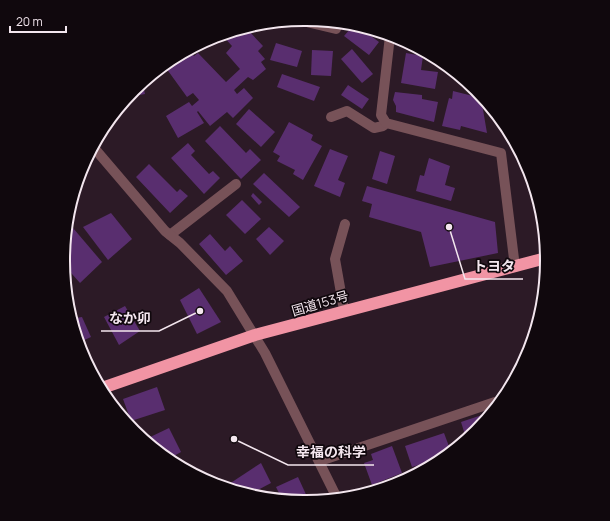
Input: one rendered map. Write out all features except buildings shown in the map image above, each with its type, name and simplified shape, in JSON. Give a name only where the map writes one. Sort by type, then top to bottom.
[{"type":"highway","name":"国道153号","points":[[107,386],[255,334],[540,260]]},
{"type":"street","points":[[389,42],[381,115],[386,123],[501,153],[515,266]]},
{"type":"street","points":[[331,117],[347,111],[374,128],[383,126],[386,123]]},
{"type":"street","points":[[98,152],[170,235],[228,291],[255,334],[320,461],[335,493]]},
{"type":"street","points":[[170,235],[236,184]]},
{"type":"street","points":[[344,310],[335,259],[345,224]]},
{"type":"street","points":[[320,461],[491,403]]},
{"type":"place","name":"トヨタ","points":[[449,227]]},
{"type":"place","name":"なか卯","points":[[200,311]]},
{"type":"place","name":"幸福の科学","points":[[234,439]]}]
